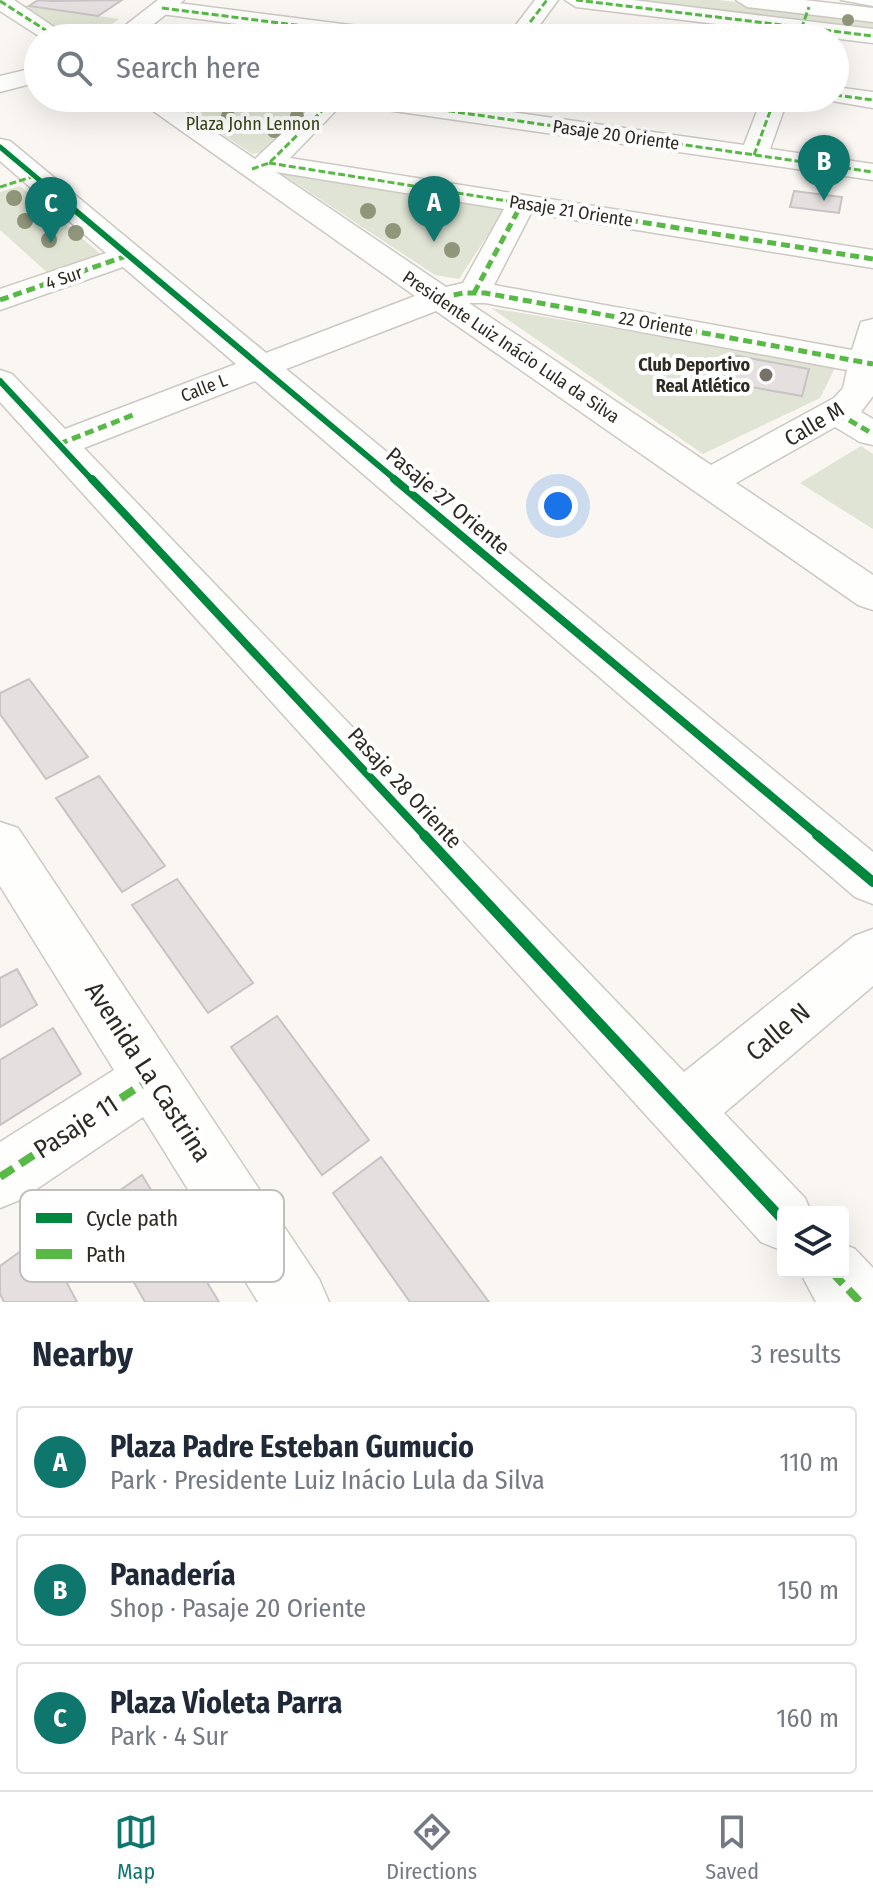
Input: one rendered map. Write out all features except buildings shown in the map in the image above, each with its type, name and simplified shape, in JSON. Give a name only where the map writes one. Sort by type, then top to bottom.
[{"type":"street","points":[[529,24],[547,0]]},
{"type":"street","points":[[576,0],[803,24],[873,15]]},
{"type":"street","points":[[747,0],[803,24]]},
{"type":"street","points":[[0,1],[36,24]]},
{"type":"street","points":[[140,24],[168,4],[303,24]]},
{"type":"street","points":[[849,32],[873,36]]},
{"type":"street","points":[[0,84],[24,78]]},
{"type":"street","points":[[849,97],[873,100]]},
{"type":"street","name":"Presidente Luiz Inácio Lula da Silva","points":[[171,112],[260,166],[440,298],[873,595]]},
{"type":"street","points":[[260,166],[320,112]]},
{"type":"street","name":"Pasaje 20 Oriente","points":[[505,112],[873,172]]},
{"type":"street","points":[[754,155],[770,112]]},
{"type":"street","name":"Pasaje 27 Oriente","points":[[0,147],[17,182],[129,255],[873,882]]},
{"type":"street","name":"Pasaje 21 Oriente","points":[[260,166],[522,203],[873,259]]},
{"type":"street","points":[[474,293],[522,203]]},
{"type":"street","name":"4 Sur","points":[[0,300],[129,255]]},
{"type":"street","name":"22 Oriente","points":[[440,298],[474,293],[871,352]]},
{"type":"street","name":"Calle L","points":[[59,444],[440,298]]},
{"type":"street","name":"Calle M","points":[[709,482],[837,413],[860,389],[871,352]]},
{"type":"street","name":"Pasaje 28 Oriente","points":[[0,381],[777,1214]]},
{"type":"street","points":[[837,413],[873,434]]},
{"type":"street","name":"Avenida La Castrina","points":[[0,843],[224,1190]]},
{"type":"street","name":"Calle N","points":[[682,1111],[873,953]]},
{"type":"street","name":"Pasaje 11","points":[[0,1177],[152,1078]]},
{"type":"street","points":[[838,1278],[860,1302]]},
{"type":"street","name":"Avenida La Castrina","points":[[283,1282],[296,1302]]},
{"type":"lane","points":[[847,0],[873,3]]},
{"type":"green space","points":[[598,0],[719,0],[873,18],[873,32],[849,29],[849,24],[804,24]]},
{"type":"green space","points":[[15,4],[119,19],[112,24],[46,24]]},
{"type":"green space","name":"Plaza John Lennon","points":[[190,112],[302,112],[264,152],[252,154]]},
{"type":"green space","points":[[282,174],[504,210],[459,279],[435,275]]},
{"type":"green space","points":[[20,186],[103,256],[49,274],[0,230],[0,192]]},
{"type":"green space","points":[[491,308],[836,366],[820,398],[703,454]]},
{"type":"green space","points":[[861,446],[873,454],[873,529],[800,483]]},
{"type":"marked path","points":[[529,24],[547,0]]},
{"type":"marked path","points":[[576,0],[774,24]]},
{"type":"marked path","points":[[0,1],[36,24]]},
{"type":"marked path","points":[[803,24],[809,7]]},
{"type":"marked path","points":[[162,8],[287,24]]},
{"type":"marked path","points":[[849,33],[873,36]]},
{"type":"marked path","points":[[849,97],[873,100]]},
{"type":"marked path","points":[[252,169],[269,163],[321,112]]},
{"type":"marked path","points":[[456,112],[873,172]]},
{"type":"marked path","points":[[754,155],[770,112]]},
{"type":"marked path","points":[[269,163],[873,259]]},
{"type":"marked path","points":[[0,187],[35,176]]},
{"type":"marked path","points":[[474,293],[522,203]]},
{"type":"marked path","points":[[0,300],[129,255]]},
{"type":"marked path","points":[[440,298],[463,293],[485,293],[873,364]]},
{"type":"marked path","points":[[837,413],[873,434]]},
{"type":"marked path","points":[[59,444],[133,415]]},
{"type":"marked path","points":[[0,1177],[152,1078]]},
{"type":"marked path","points":[[838,1278],[860,1302]]},
{"type":"cycle path","points":[[0,147],[873,882]]},
{"type":"cycle path","points":[[0,381],[777,1214]]},
{"type":"place","name":"Panadería","points":[[824,201]]},
{"type":"place","name":"Plaza Padre Esteban Gumucio","points":[[434,242]]},
{"type":"place","name":"Plaza Violeta Parra","points":[[51,243]]},
{"type":"place","name":"Club Deportivo Real Atlético","points":[[766,375]]}]
